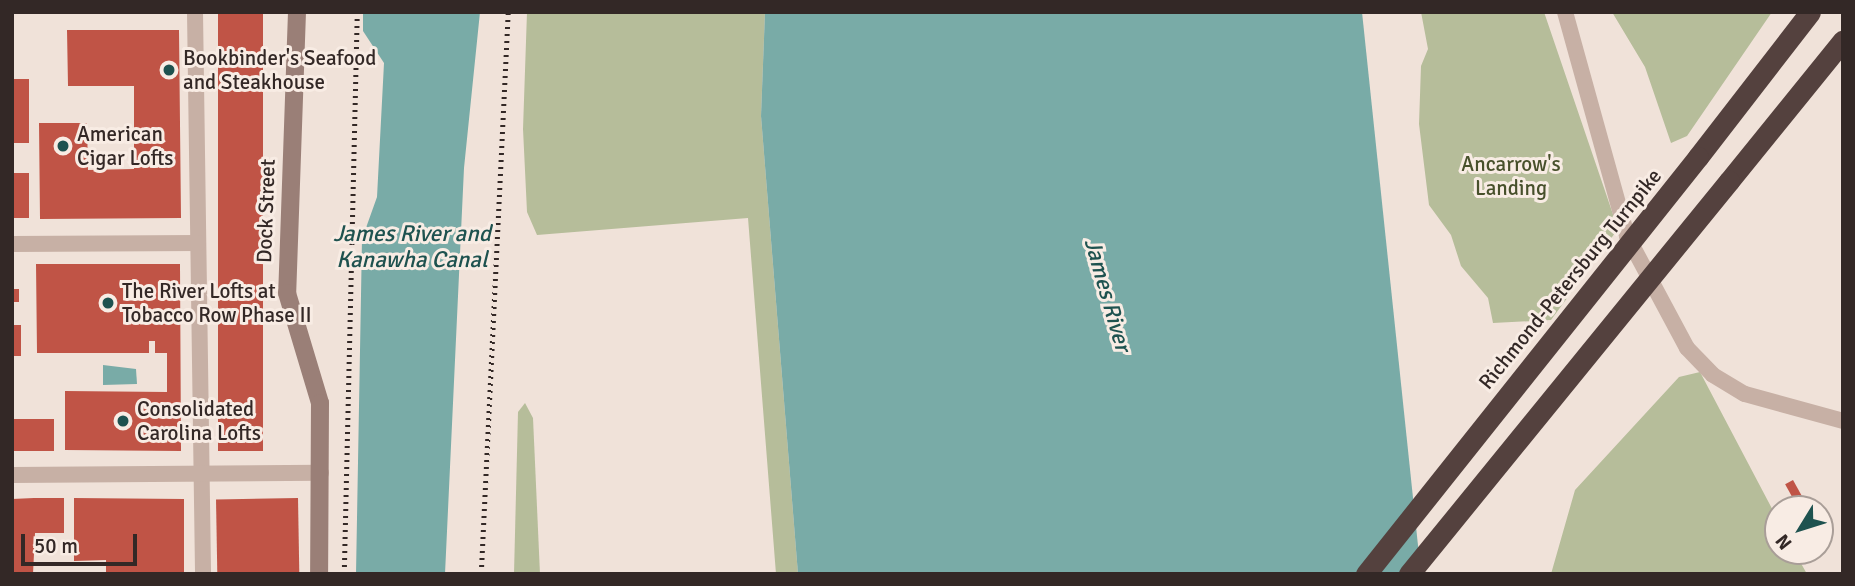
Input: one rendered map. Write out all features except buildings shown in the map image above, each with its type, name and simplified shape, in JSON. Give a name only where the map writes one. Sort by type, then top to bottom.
[{"type":"highway","name":"Richmond-Petersburg Turnpike","points":[[1366,574],[1810,12]]},
{"type":"highway","points":[[1409,574],[1843,40]]},
{"type":"highway","points":[[1779,119],[1843,51]]},
{"type":"main road","name":"Dock Street","points":[[297,12],[287,293],[320,403],[319,574]]},
{"type":"street","points":[[195,12],[203,574]]},
{"type":"street","points":[[1565,12],[1626,236],[1687,348],[1728,386],[1843,421]]},
{"type":"street","points":[[12,244],[198,243]]},
{"type":"street","points":[[12,475],[321,473]]},
{"type":"green space","points":[[527,12],[765,12],[761,116],[798,574],[776,574],[748,218],[537,235],[527,212],[523,129]]},
{"type":"green space","name":"Ancarrow's Landing","points":[[1421,12],[1544,12],[1618,229],[1551,320],[1493,323],[1488,298],[1461,266],[1451,235],[1429,205],[1419,124],[1421,66],[1428,49]]},
{"type":"green space","points":[[1612,12],[1772,12],[1687,136],[1671,143],[1645,67]]},
{"type":"green space","points":[[1700,372],[1765,495],[1764,565],[1802,565],[1807,574],[1551,574],[1575,490],[1679,377]]},
{"type":"green space","points":[[525,403],[533,418],[540,574],[514,574],[518,412]]},
{"type":"water","name":"James River and Kanawha Canal","points":[[363,12],[480,12],[464,168],[445,574],[356,574],[362,239],[377,197],[384,63],[363,31]]},
{"type":"water","name":"James River","points":[[765,12],[1362,12],[1421,574],[798,574],[761,116]]},
{"type":"water","points":[[103,365],[136,369],[137,384],[103,385]]},
{"type":"railway","points":[[344,574],[357,12]]},
{"type":"railway","points":[[481,574],[508,12]]},
{"type":"place","name":"Bookbinder's Seafood and Steakhouse","points":[[169,70]]},
{"type":"place","name":"American Cigar Lofts","points":[[63,146]]},
{"type":"place","name":"The River Lofts at Tobacco Row Phase II","points":[[108,303]]},
{"type":"place","name":"Consolidated Carolina Lofts","points":[[123,421]]}]
